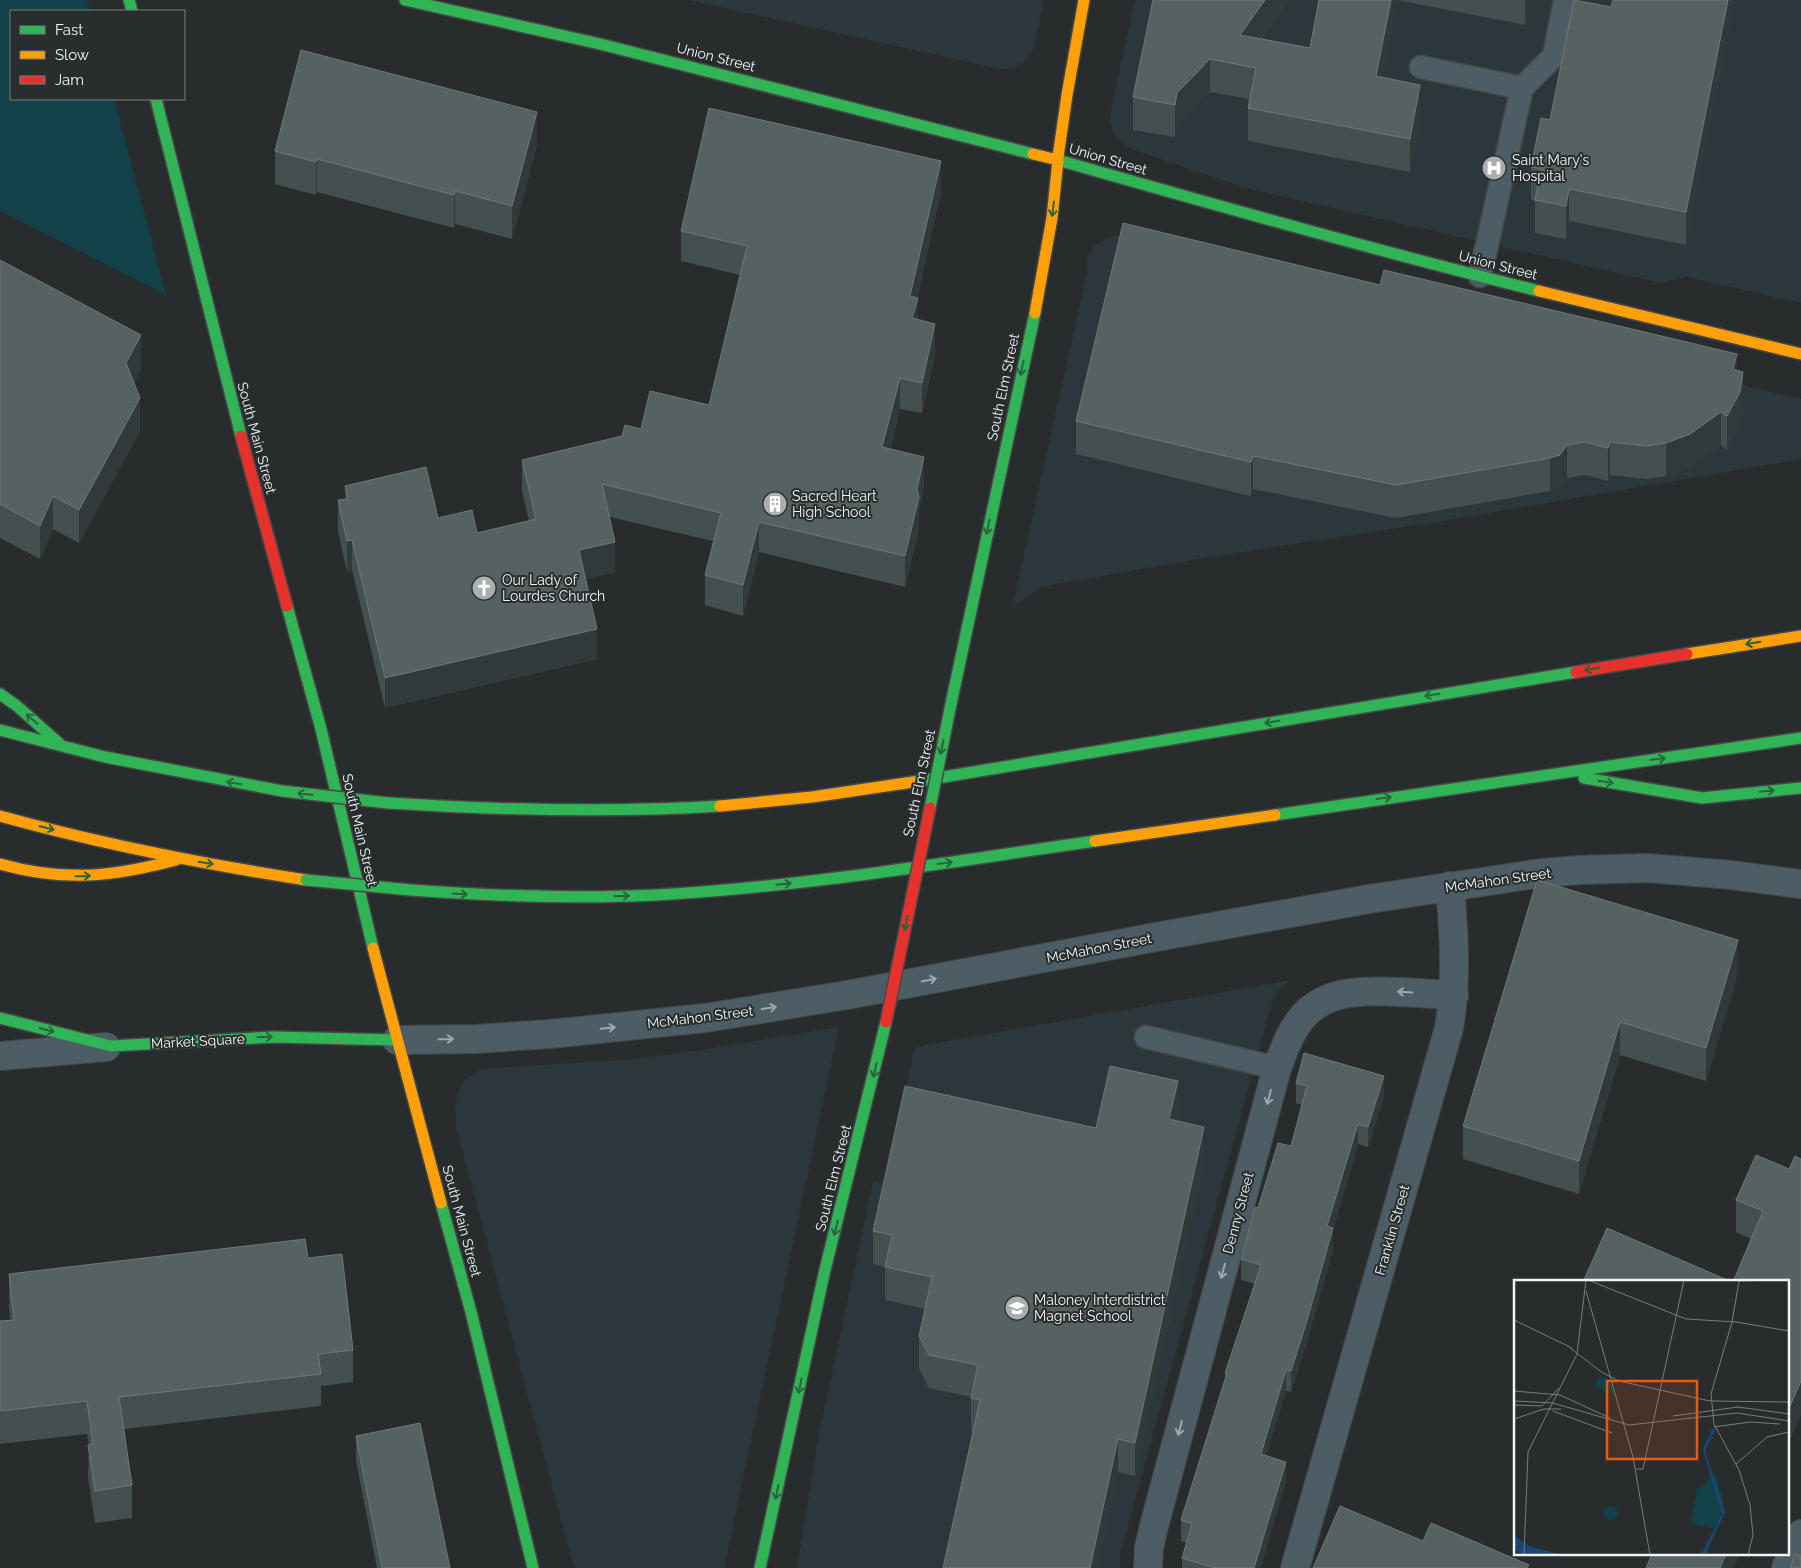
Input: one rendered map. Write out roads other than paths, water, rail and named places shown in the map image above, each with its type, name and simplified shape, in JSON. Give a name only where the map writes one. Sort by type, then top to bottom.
[{"type":"main road","name":"Union Street","points":[[405,0],[600,44],[1058,160],[1275,223],[1480,276],[1801,354]]},
{"type":"main road","name":"South Elm Street","points":[[760,1568],[824,1274],[886,1022],[952,699],[1042,278],[1067,94],[1084,0]]},
{"type":"main road","name":"South Main Street","points":[[156,100],[231,399],[321,729],[380,979],[471,1312],[534,1568]]},
{"type":"main road","points":[[0,730],[63,747],[199,776],[282,790],[388,803],[475,810],[550,811],[704,807],[790,800],[927,780],[1801,636]]},
{"type":"main road","points":[[0,694],[17,706],[63,747]]},
{"type":"main road","points":[[0,816],[180,859],[306,880],[411,890],[537,897],[622,896],[721,890],[941,864],[1801,738]]},
{"type":"main road","points":[[1558,773],[1702,798],[1801,788]]},
{"type":"main road","points":[[0,864],[35,873],[82,876],[133,871],[180,859]]},
{"type":"main road","points":[[0,1018],[111,1046]]},
{"type":"main road","name":"Market Square","points":[[111,1046],[274,1037],[398,1040]]},
{"type":"street","name":"McMahon Street","points":[[398,1040],[476,1039],[550,1034],[705,1018],[847,995],[1156,937],[1450,886],[1542,873],[1615,868],[1687,871],[1801,884]]},
{"type":"street","name":"Franklin Street","points":[[1295,1568],[1449,1028],[1454,995],[1455,951],[1450,886]]},
{"type":"street","name":"Denny Street","points":[[1148,1568],[1149,1548],[1154,1526],[1277,1068],[1286,1043],[1297,1024],[1309,1011],[1321,1002],[1336,995],[1372,990],[1454,995]]},
{"type":"street","name":"Market Square","points":[[0,1056],[111,1046]]},
{"type":"street","points":[[1786,1568],[1801,1534]]},
{"type":"lane","points":[[1480,276],[1522,88],[1554,56],[1565,0]]},
{"type":"lane","points":[[1422,67],[1522,88]]},
{"type":"lane","points":[[1146,1037],[1277,1068]]},
{"type":"place","name":"Saint Mary's Hospital","points":[[1494,168]]},
{"type":"place","name":"Sacred Heart High School","points":[[775,504]]},
{"type":"place","name":"Our Lady of Lourdes Church","points":[[484,588]]},
{"type":"place","name":"Maloney Interdistrict Magnet School","points":[[1017,1308]]}]
